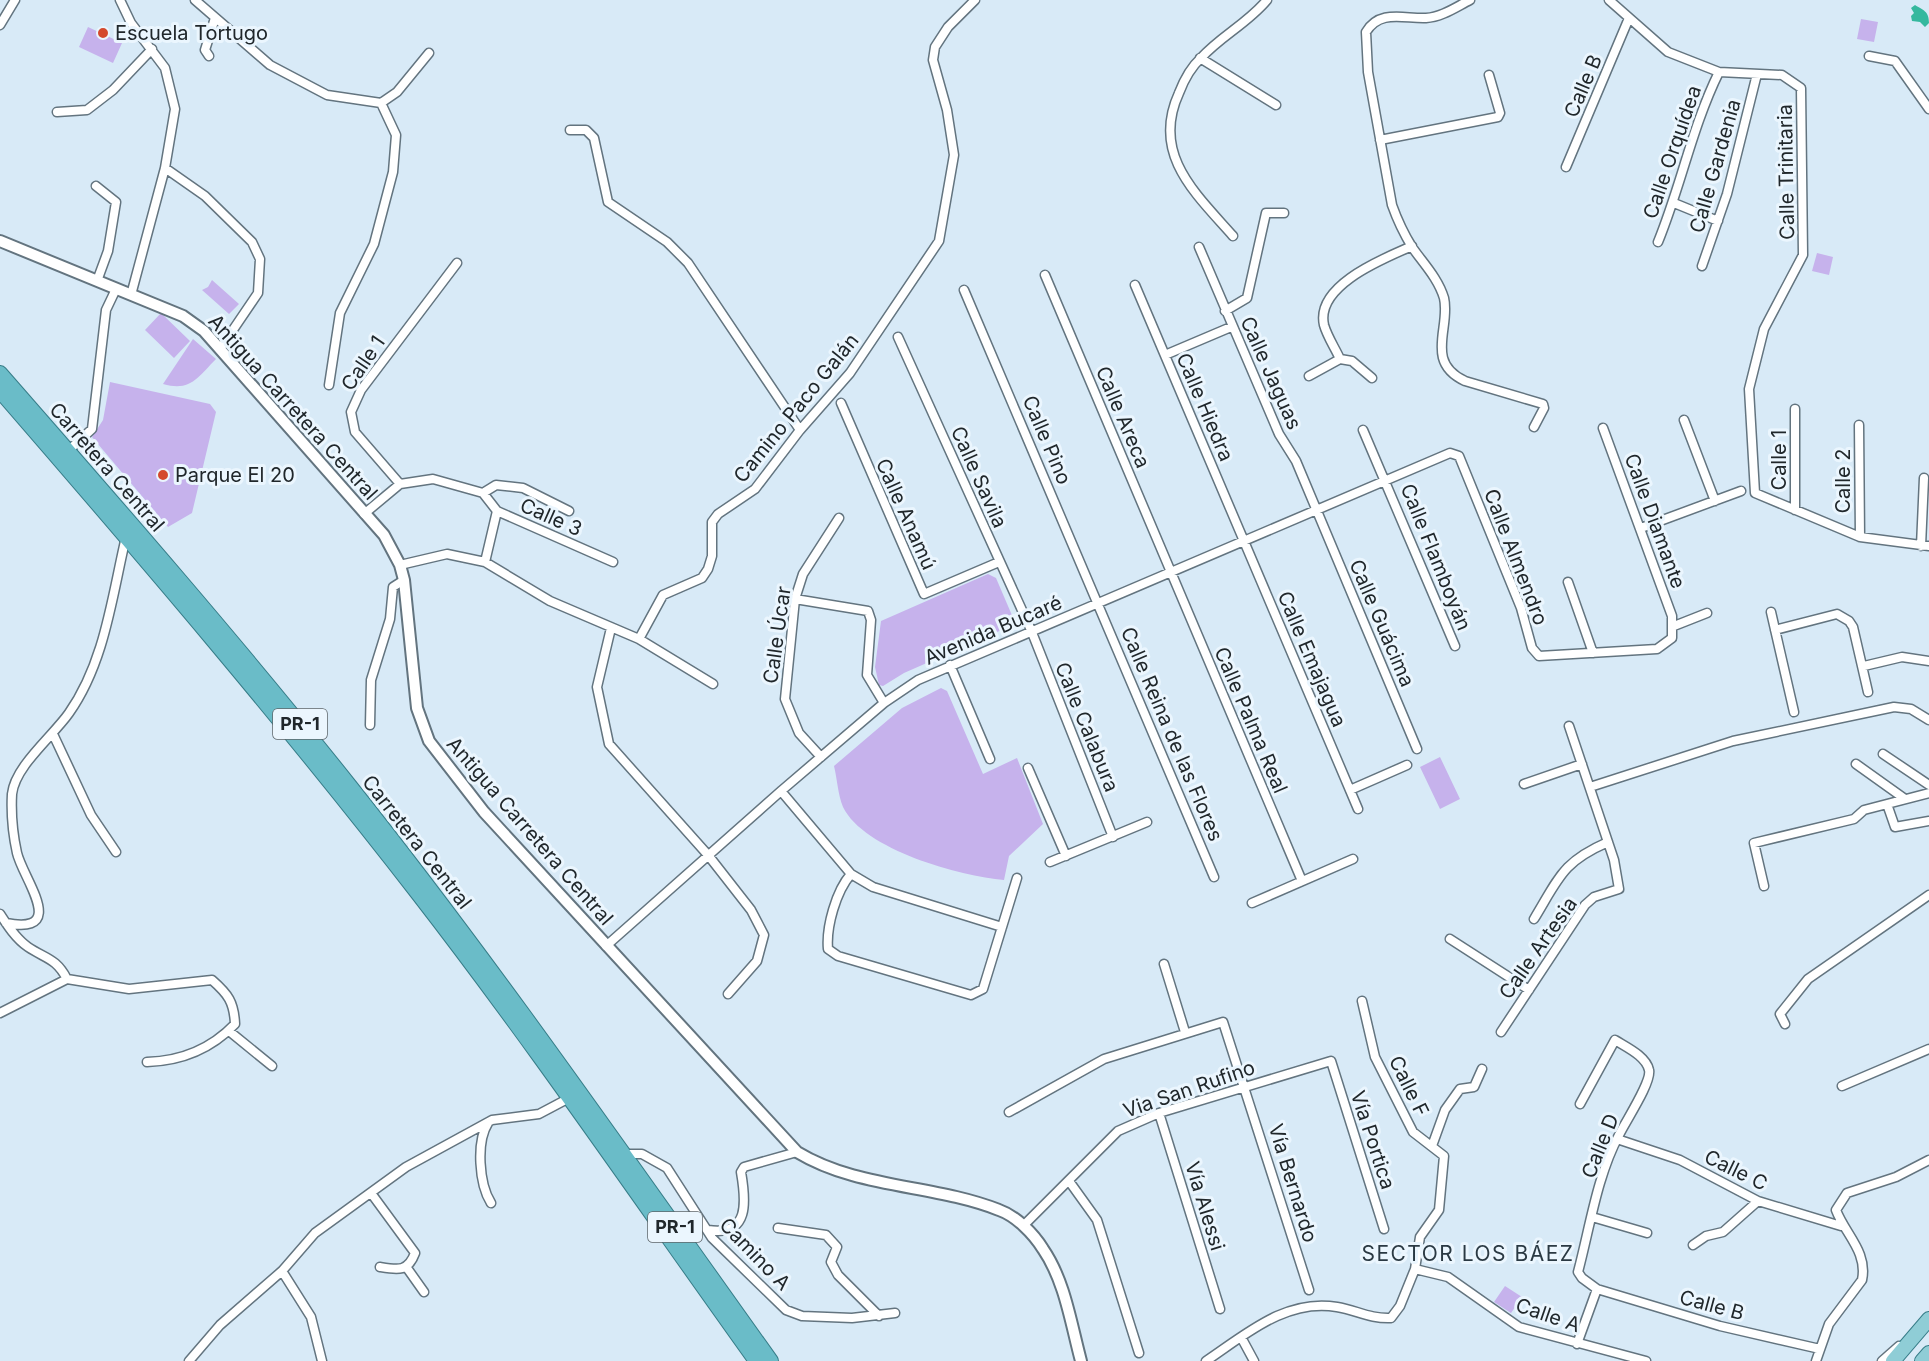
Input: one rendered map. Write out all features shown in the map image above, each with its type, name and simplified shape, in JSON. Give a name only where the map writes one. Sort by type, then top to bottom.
[{"type":"highway","name":"Carretera Central","points":[[0,373],[68,451],[131,532]]},
{"type":"highway","name":"Carretera Central","points":[[0,391],[131,532],[350,786],[511,997],[574,1096],[756,1361]]},
{"type":"highway","name":"Carretera Central","points":[[574,1096],[623,1154],[771,1361]]},
{"type":"main road","points":[[1893,1361],[1917,1330],[1929,1319]]},
{"type":"main road","points":[[1922,1361],[1929,1353]]},
{"type":"street","points":[[0,25],[15,0]]},
{"type":"street","points":[[120,0],[131,23],[165,68],[175,109],[165,168],[132,295]]},
{"type":"street","points":[[195,0],[270,65],[327,95],[381,104],[397,93],[429,53]]},
{"type":"street","name":"Camino Paco Galán","points":[[639,639],[663,595],[694,582],[708,569],[712,556],[712,522],[718,514],[755,489],[800,430],[850,373],[939,241],[954,155],[947,110],[933,60],[935,47],[948,27],[975,0]]},
{"type":"street","points":[[1233,236],[1194,192],[1178,165],[1169,143],[1168,125],[1172,107],[1185,80],[1200,58],[1252,17],[1267,0]]},
{"type":"street","points":[[1470,0],[1445,13],[1427,18],[1386,17],[1370,25],[1366,32],[1368,72],[1392,205],[1412,246],[1433,275],[1444,300],[1441,337],[1446,367],[1455,376],[1465,381],[1543,404],[1544,408],[1534,427]]},
{"type":"street","points":[[1609,0],[1668,52],[1719,72],[1757,74]]},
{"type":"street","points":[[209,56],[205,50],[215,18]]},
{"type":"street","name":"Calle B","points":[[1566,167],[1629,18]]},
{"type":"street","points":[[57,112],[87,110],[113,90],[152,49]]},
{"type":"street","points":[[1869,56],[1895,61],[1929,109]]},
{"type":"street","points":[[1200,58],[1276,105]]},
{"type":"street","name":"Calle Orquídea","points":[[1658,242],[1674,204],[1701,109],[1719,72]]},
{"type":"street","name":"Calle Trinitaria","points":[[1757,74],[1782,75],[1801,88],[1803,255],[1764,329],[1749,389],[1754,490],[1760,496],[1860,537],[1925,546]]},
{"type":"street","name":"Calle Gardenia","points":[[1702,266],[1718,221],[1757,74]]},
{"type":"street","points":[[1380,141],[1498,117],[1500,113],[1489,75]]},
{"type":"street","points":[[329,385],[340,313],[374,244],[393,172],[396,135],[381,104]]},
{"type":"street","points":[[570,129],[586,130],[594,138],[608,202],[667,242],[688,263],[800,430]]},
{"type":"street","points":[[165,168],[206,196],[252,242],[260,259],[258,293],[220,349]]},
{"type":"street","points":[[96,186],[116,202],[108,251],[97,281]]},
{"type":"street","points":[[1674,204],[1718,221]]},
{"type":"street","points":[[1225,311],[1247,298],[1266,213],[1284,213]]},
{"type":"street","name":"Antigua Carretera Central","points":[[0,241],[183,316],[204,331],[384,536],[400,565],[404,580],[417,708],[429,741],[484,812],[797,1152],[815,1163],[844,1174],[999,1210],[1023,1226],[1043,1248],[1060,1281],[1082,1361]]},
{"type":"street","points":[[1340,359],[1324,324],[1325,312],[1330,301],[1341,285],[1360,269],[1412,246]]},
{"type":"street","name":"Calle Jaguas","points":[[1199,247],[1231,327],[1279,434],[1296,461],[1317,510]]},
{"type":"street","name":"Calle 1","points":[[400,484],[356,432],[351,412],[362,390],[457,263]]},
{"type":"street","name":"Calle Areca","points":[[1045,275],[1171,572]]},
{"type":"street","name":"Calle Hiedra","points":[[1135,285],[1244,541]]},
{"type":"street","points":[[68,451],[92,429],[96,417],[106,310],[116,289]]},
{"type":"street","name":"Calle Pino","points":[[964,290],[1099,603]]},
{"type":"street","points":[[1165,355],[1231,327]]},
{"type":"street","name":"Calle Savila","points":[[898,337],[1031,630]]},
{"type":"street","points":[[1309,376],[1340,359],[1352,361],[1372,378]]},
{"type":"street","name":"Calle Anamú","points":[[841,403],[924,594],[999,562]]},
{"type":"street","name":"Calle 1","points":[[1795,409],[1796,510]]},
{"type":"street","points":[[1684,420],[1715,501]]},
{"type":"street","name":"Calle 2","points":[[1859,425],[1860,537]]},
{"type":"street","name":"Calle Diamante","points":[[1603,428],[1669,605],[1673,629]]},
{"type":"street","name":"Calle Flamboyán","points":[[1363,430],[1455,646]]},
{"type":"street","name":"Avenida Bucaré","points":[[606,946],[781,790],[884,703],[918,680],[1031,630],[1387,482],[1450,453],[1458,456]]},
{"type":"street","name":"Calle Almendro","points":[[1458,456],[1521,609],[1533,648],[1539,656],[1593,653]]},
{"type":"street","points":[[1924,478],[1925,546]]},
{"type":"street","points":[[364,514],[400,484],[433,479],[483,493],[496,485],[523,488],[569,511]]},
{"type":"street","points":[[1641,528],[1741,491]]},
{"type":"street","name":"Calle 3","points":[[483,493],[497,511],[613,562]]},
{"type":"street","name":"Calle Guácima","points":[[1317,510],[1417,749]]},
{"type":"street","points":[[485,562],[497,511]]},
{"type":"street","name":"Calle Úcar","points":[[820,757],[799,733],[784,699],[795,599],[803,573],[839,518]]},
{"type":"street","points":[[6,923],[27,926],[33,923],[39,914],[39,904],[17,854],[11,810],[13,790],[18,776],[70,713],[93,666],[106,631],[131,532]]},
{"type":"street","name":"Calle Emajagua","points":[[1244,541],[1358,809]]},
{"type":"street","points":[[400,565],[447,554],[485,562],[550,601],[639,639],[713,684]]},
{"type":"street","name":"Calle Palma Real","points":[[1171,572],[1302,881]]},
{"type":"street","points":[[370,725],[371,680],[390,619],[393,587],[404,580]]},
{"type":"street","points":[[1568,582],[1593,653],[1657,649],[1672,639],[1673,629],[1707,613]]},
{"type":"street","points":[[795,599],[868,611],[871,620],[867,675],[884,703]]},
{"type":"street","name":"Calle Reina de las Flores","points":[[1099,603],[1214,877]]},
{"type":"street","points":[[1771,612],[1794,712]]},
{"type":"street","points":[[1775,630],[1837,614],[1850,621],[1864,666],[1868,692]]},
{"type":"street","points":[[611,628],[597,687],[609,744],[708,855],[751,910],[764,935],[758,961],[729,994]]},
{"type":"street","name":"Calle Calabura","points":[[1031,630],[1113,837]]},
{"type":"street","points":[[1864,666],[1902,657],[1929,661]]},
{"type":"street","points":[[950,665],[990,759]]},
{"type":"street","points":[[1590,787],[1733,741],[1894,707],[1911,709],[1929,720]]},
{"type":"street","name":"Calle Artesia","points":[[1501,1032],[1585,905],[1594,897],[1619,889],[1620,880],[1569,726]]},
{"type":"street","points":[[52,734],[91,815],[116,852]]},
{"type":"street","points":[[1883,754],[1929,785]]},
{"type":"street","points":[[1524,784],[1582,764]]},
{"type":"street","points":[[1856,764],[1905,800]]},
{"type":"street","points":[[1350,790],[1407,765]]},
{"type":"street","points":[[1028,768],[1066,856]]},
{"type":"street","points":[[781,790],[851,874],[873,887],[1002,927]]},
{"type":"street","points":[[1764,886],[1754,843],[1854,819],[1864,810],[1929,793]]},
{"type":"street","points":[[1887,804],[1895,827],[1929,820]]},
{"type":"street","points":[[1050,862],[1147,822]]},
{"type":"street","points":[[1534,919],[1563,871],[1574,860],[1608,842]]},
{"type":"street","points":[[1252,903],[1353,859]]},
{"type":"street","points":[[851,874],[843,883],[827,935],[828,950],[838,956],[971,995],[983,989],[1017,878]]},
{"type":"street","points":[[1785,1024],[1780,1014],[1808,979],[1929,895]]},
{"type":"street","points":[[0,914],[28,947],[60,965],[67,980]]},
{"type":"street","points":[[1450,939],[1528,990]]},
{"type":"street","points":[[1009,1112],[1104,1059],[1185,1032],[1164,964]]},
{"type":"street","points":[[0,1013],[67,980],[129,989],[212,980],[228,994],[234,1006],[234,1024],[228,1031],[182,1059],[147,1062]]},
{"type":"street","name":"Calle F","points":[[1206,1361],[1265,1320],[1306,1306],[1336,1307],[1374,1319],[1391,1318],[1400,1306],[1415,1269],[1420,1237],[1439,1210],[1444,1156],[1413,1132],[1375,1057],[1362,1001]]},
{"type":"street","name":"Vía Bernardo","points":[[1185,1032],[1223,1022],[1309,1290]]},
{"type":"street","points":[[228,1031],[272,1066]]},
{"type":"street","name":"Calle D","points":[[1580,1104],[1615,1040],[1636,1054],[1648,1066],[1649,1078],[1617,1139],[1592,1217],[1578,1272],[1582,1278],[1597,1289]]},
{"type":"street","points":[[1842,1086],[1929,1049]]},
{"type":"street","name":"Via San Rufino","points":[[1023,1226],[1118,1131],[1159,1113],[1330,1061]]},
{"type":"street","name":"Vía Portica","points":[[1330,1061],[1384,1229]]},
{"type":"street","points":[[1432,1146],[1448,1104],[1460,1089],[1474,1087],[1482,1069]]},
{"type":"street","points":[[189,1361],[220,1325],[282,1271],[315,1233],[406,1167],[488,1122],[538,1114],[574,1096]]},
{"type":"street","name":"Vía Alessi","points":[[1159,1113],[1220,1309]]},
{"type":"street","points":[[488,1122],[482,1133],[482,1188],[491,1203]]},
{"type":"street","name":"Calle C","points":[[1617,1139],[1680,1160],[1758,1201],[1842,1226]]},
{"type":"street","points":[[708,1230],[721,1232],[728,1230],[736,1225],[743,1213],[746,1197],[741,1172],[744,1167],[797,1152]]},
{"type":"street","name":"Camino A","points":[[623,1154],[642,1154],[667,1168],[708,1230],[786,1310],[802,1316],[852,1318],[895,1313]]},
{"type":"street","points":[[1816,1361],[1829,1324],[1862,1280],[1864,1271],[1860,1252],[1842,1226],[1836,1210],[1847,1193],[1896,1177],[1929,1160]]},
{"type":"street","points":[[1069,1181],[1097,1220],[1139,1353]]},
{"type":"street","points":[[372,1193],[415,1253],[407,1268]]},
{"type":"street","points":[[1692,1245],[1706,1236],[1723,1232],[1758,1201]]},
{"type":"street","points":[[1592,1217],[1647,1233]]},
{"type":"street","points":[[778,1228],[826,1235],[837,1247],[831,1263],[838,1275],[879,1316]]},
{"type":"street","points":[[380,1268],[394,1270],[407,1268]]},
{"type":"street","points":[[407,1268],[424,1292]]},
{"type":"street","name":"Calle A","points":[[1415,1269],[1448,1277],[1519,1327],[1646,1361]]},
{"type":"street","points":[[282,1271],[311,1317],[322,1361]]},
{"type":"street","points":[[1577,1344],[1597,1289]]},
{"type":"street","name":"Calle B","points":[[1597,1289],[1720,1326],[1820,1349]]},
{"type":"street","points":[[1882,1361],[1917,1330]]},
{"type":"street","points":[[1241,1337],[1254,1361]]},
{"type":"shaded area","points":[[1915,5],[1925,11],[1928,16],[1929,23],[1925,27],[1920,22],[1912,21],[1911,16],[1914,13],[1911,8]]},
{"type":"shaded area","points":[[1861,19],[1878,22],[1874,42],[1857,39]]},
{"type":"shaded area","points":[[88,27],[122,43],[113,63],[79,47]]},
{"type":"shaded area","points":[[1817,253],[1833,257],[1829,275],[1812,271]]},
{"type":"shaded area","points":[[212,280],[239,304],[229,314],[202,290],[208,287]]},
{"type":"shaded area","points":[[161,313],[190,341],[174,358],[145,330]]},
{"type":"shaded area","points":[[193,339],[216,359],[199,377],[187,384],[173,386],[163,384]]},
{"type":"shaded area","name":"Parque El 20","points":[[110,382],[210,404],[216,412],[192,513],[168,527],[92,437],[103,420]]},
{"type":"shaded area","points":[[988,574],[996,578],[1014,620],[1013,625],[904,673],[883,686],[879,685],[875,667],[881,621]]},
{"type":"shaded area","points":[[941,688],[947,691],[983,774],[1017,758],[1043,824],[1009,856],[1004,880],[963,873],[892,848],[871,836],[854,822],[841,802],[834,766],[902,708]]},
{"type":"shaded area","points":[[1440,757],[1460,799],[1440,809],[1420,767]]},
{"type":"shaded area","points":[[1505,1286],[1522,1297],[1511,1313],[1494,1302]]},
{"type":"place","name":"Escuela Tortugo","points":[[103,33]]},
{"type":"place","name":"Parque El 20","points":[[163,475]]},
{"type":"district","name":"SECTOR LOS BÁEZ","points":[[1468,1254]]}]
